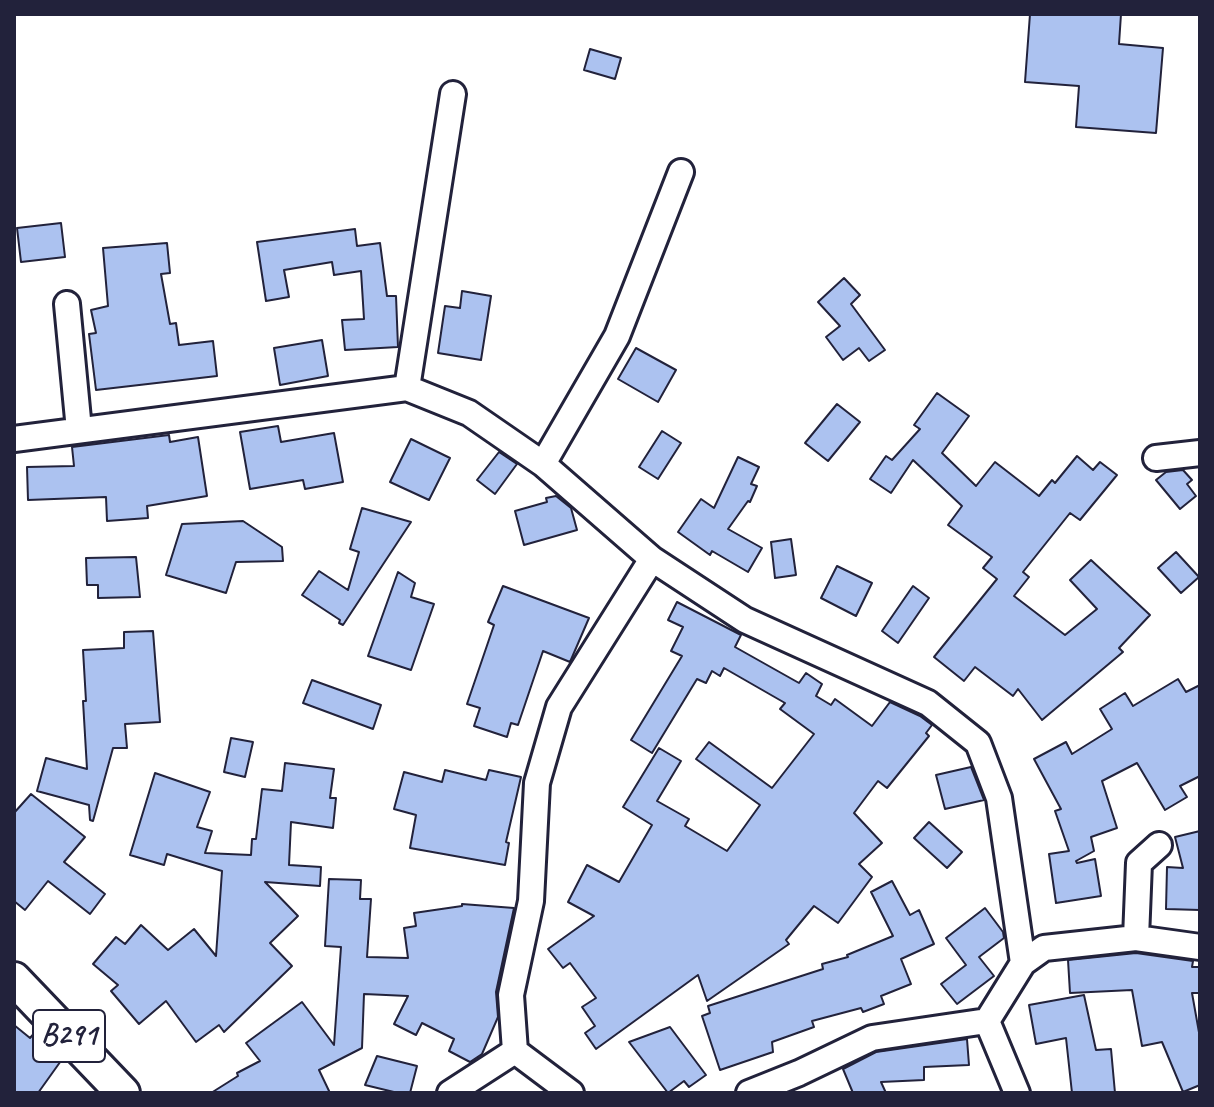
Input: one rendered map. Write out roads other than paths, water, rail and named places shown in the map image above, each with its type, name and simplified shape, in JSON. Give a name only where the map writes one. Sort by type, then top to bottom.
[{"type":"main road","name":"B291","points":[[14,979],[123,1093]]},
{"type":"street","points":[[407,388],[453,94]]},
{"type":"street","points":[[543,464],[617,336],[681,172]]},
{"type":"street","points":[[67,304],[79,430]]},
{"type":"street","points":[[14,439],[407,388],[469,413],[543,464],[652,559],[745,620],[928,703],[978,743],[999,798],[1023,963]]},
{"type":"street","points":[[1156,458],[1200,453]]},
{"type":"street","points":[[571,1093],[515,1051],[511,995],[531,901],[537,783],[559,707],[652,559]]},
{"type":"street","points":[[1136,938],[1139,863],[1159,845]]},
{"type":"street","points":[[749,1093],[803,1083],[872,1038],[987,1021],[1023,963],[1044,948],[1136,938],[1194,948]]},
{"type":"street","points":[[987,1021],[1017,1093]]},
{"type":"street","points":[[450,1093],[515,1051]]}]
